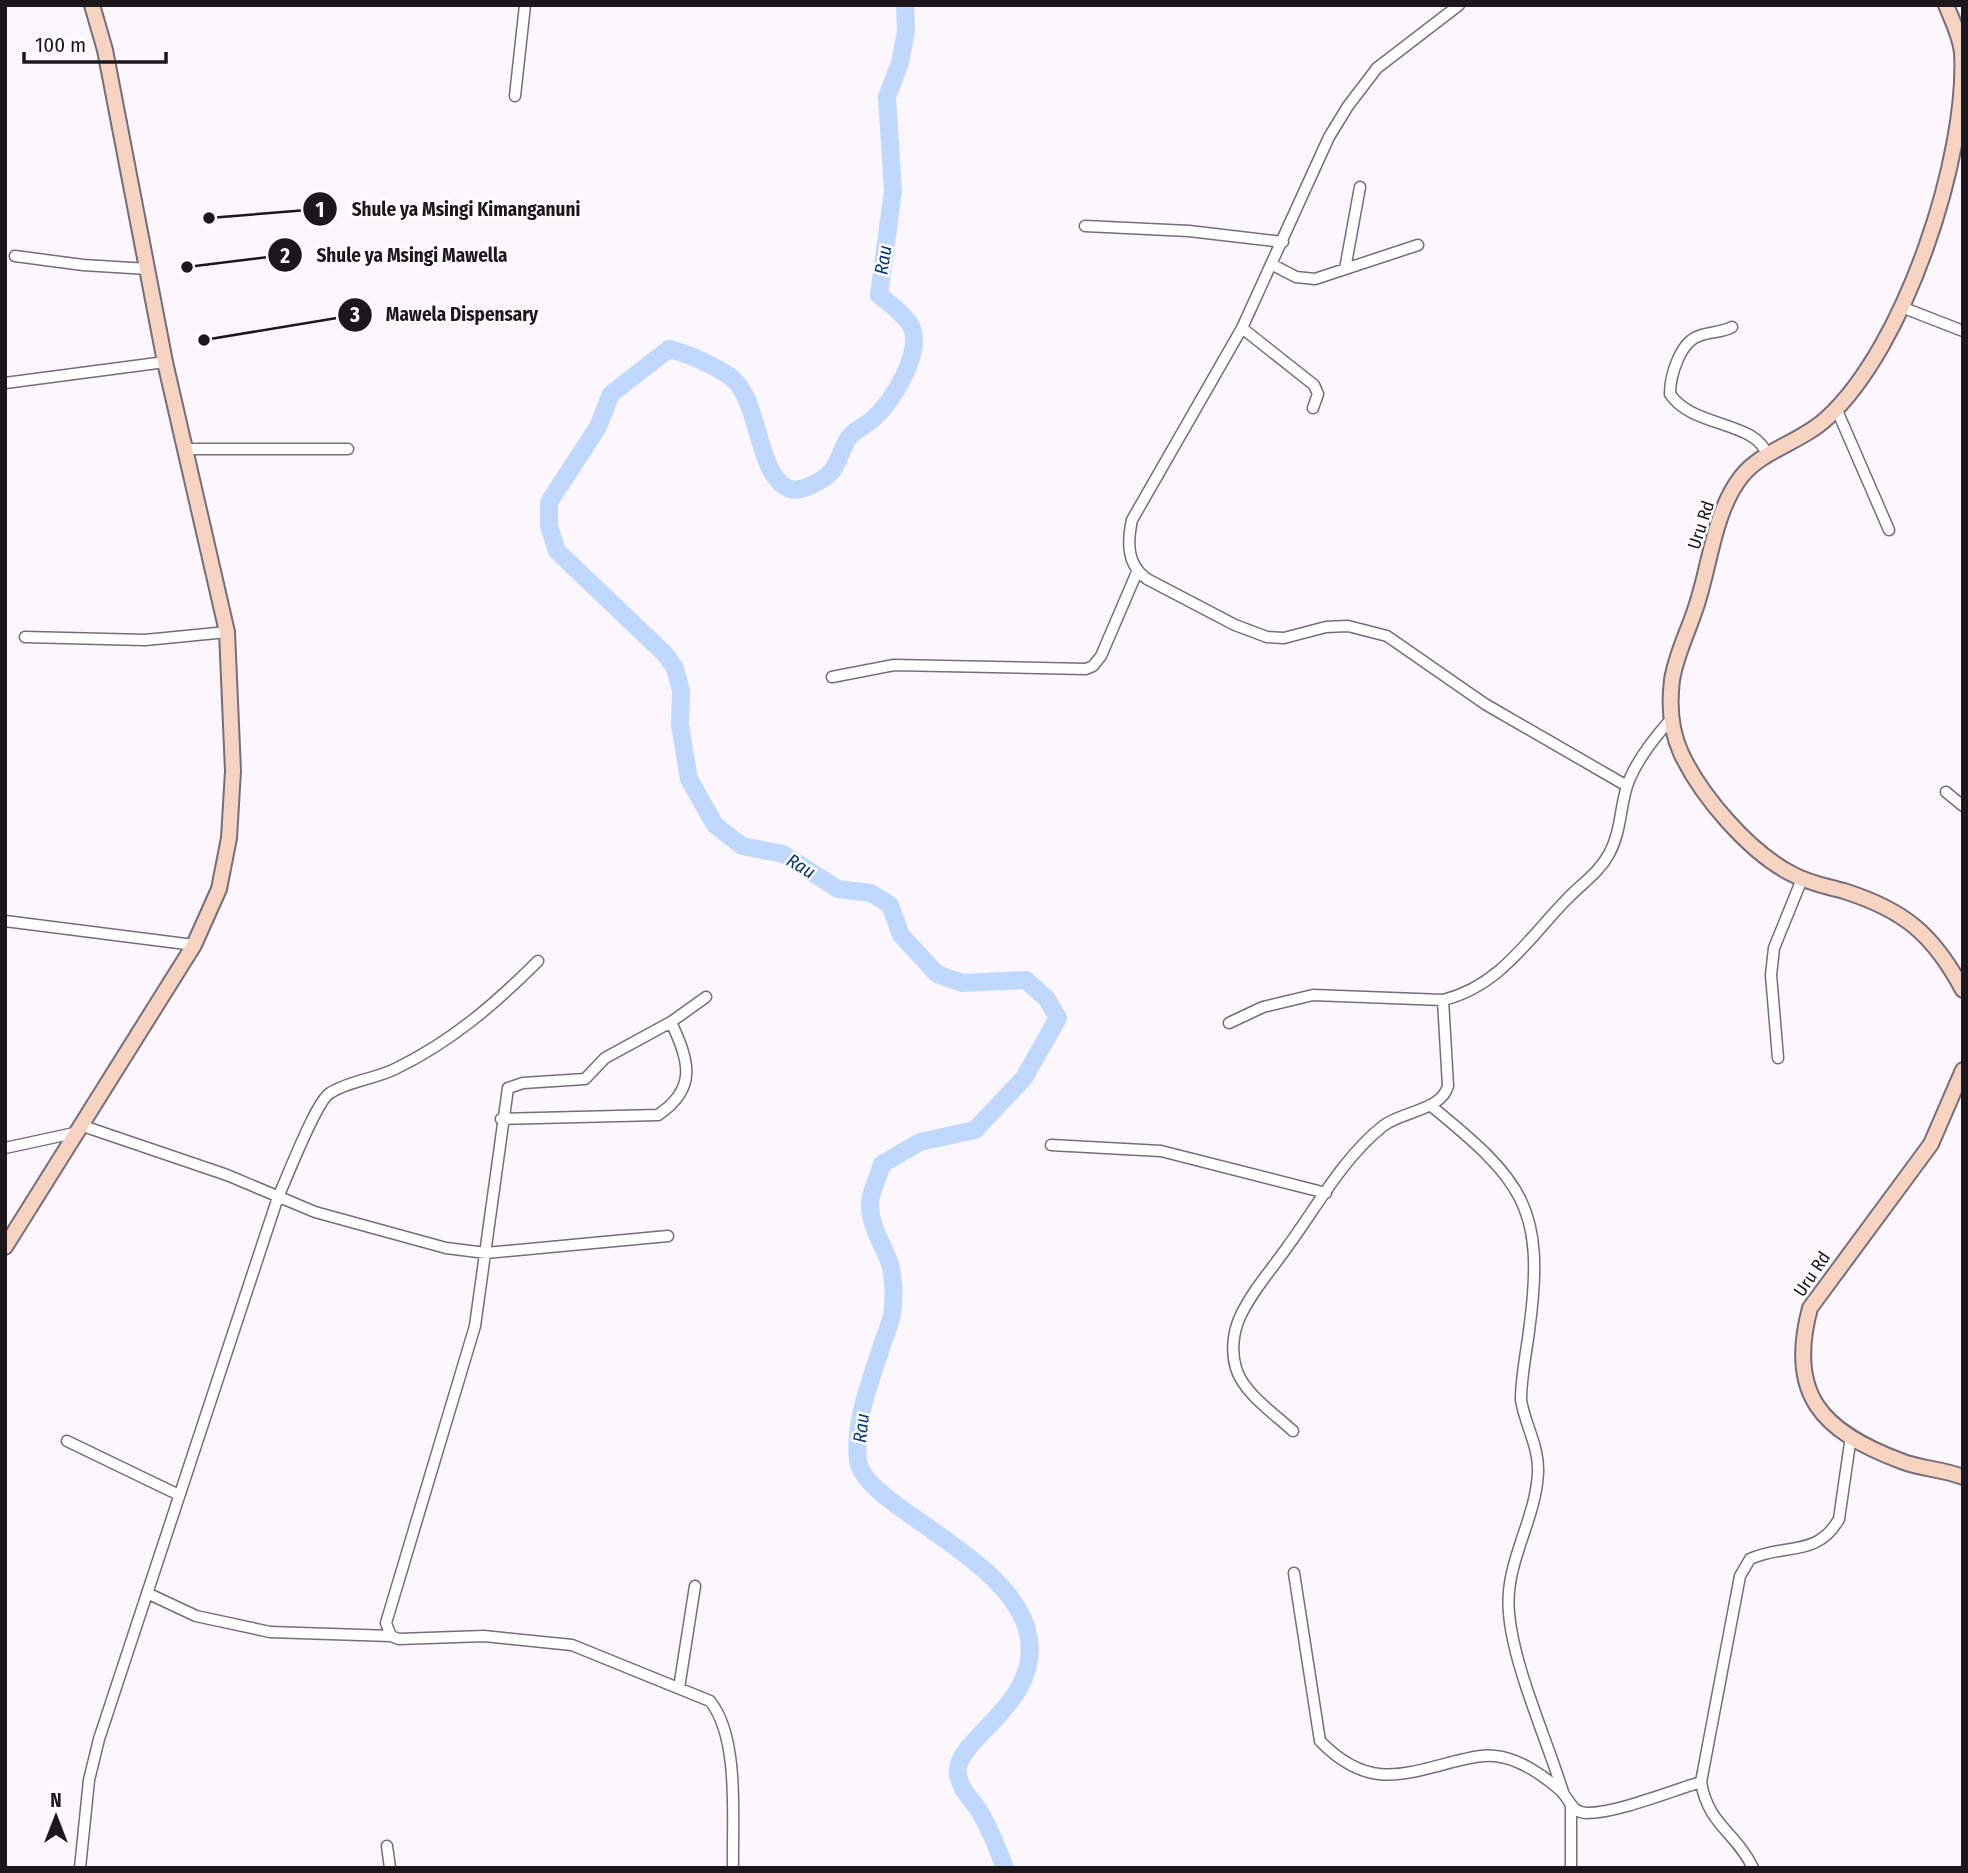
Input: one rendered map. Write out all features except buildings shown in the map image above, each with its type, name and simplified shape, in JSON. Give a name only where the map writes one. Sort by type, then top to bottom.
[{"type":"street","points":[[5,1247],[194,944],[219,889],[229,838],[233,759],[227,632],[165,362],[106,50],[92,5]]},
{"type":"street","points":[[514,96],[525,5]]},
{"type":"street","points":[[1459,5],[1396,51],[1360,88],[1329,137],[1242,328],[1132,520],[1128,537],[1129,552],[1137,572],[1166,591],[1267,637],[1284,638],[1326,627],[1348,626],[1387,636],[1485,704],[1627,786]]},
{"type":"street","name":"Uru Rd","points":[[1946,5],[1962,51],[1962,92],[1957,139],[1923,264],[1904,308],[1878,352],[1836,408],[1811,431],[1767,456],[1740,478],[1724,513],[1695,610],[1678,653],[1672,682],[1671,719],[1680,751],[1718,810],[1771,862],[1802,879],[1865,898],[1905,916],[1919,929],[1963,990]]},
{"type":"street","points":[[1345,269],[1360,187]]},
{"type":"street","points":[[1085,226],[1189,231],[1283,242]]},
{"type":"street","points":[[1273,265],[1303,278],[1326,277],[1418,245]]},
{"type":"street","points":[[15,256],[83,265],[148,269]]},
{"type":"street","points":[[1904,308],[1963,331]]},
{"type":"street","points":[[1732,327],[1721,333],[1699,336],[1691,341],[1673,375],[1670,394],[1689,412],[1755,438],[1765,448],[1767,456]]},
{"type":"street","points":[[1242,328],[1314,385],[1318,394],[1313,408]]},
{"type":"street","points":[[5,383],[165,362]]},
{"type":"street","points":[[1836,408],[1889,530]]},
{"type":"street","points":[[187,449],[348,449]]},
{"type":"street","points":[[832,677],[894,665],[1086,669],[1093,666],[1101,656],[1137,572]]},
{"type":"street","points":[[25,637],[145,640],[227,632]]},
{"type":"street","points":[[1229,1023],[1263,1007],[1313,995],[1443,1000],[1463,996],[1493,977],[1596,873],[1610,852],[1620,826],[1627,786],[1649,748],[1671,719]]},
{"type":"street","points":[[1946,792],[1963,806]]},
{"type":"street","points":[[1778,1058],[1771,975],[1774,947],[1802,879]]},
{"type":"street","points":[[5,921],[194,944]]},
{"type":"street","points":[[80,1868],[94,1759],[278,1197],[314,1117],[329,1093],[385,1074],[428,1053],[501,999],[538,961]]},
{"type":"street","points":[[391,1636],[386,1623],[475,1326],[506,1091],[510,1086],[585,1079],[605,1058],[671,1023],[706,997]]},
{"type":"street","points":[[1293,1431],[1249,1389],[1236,1371],[1234,1338],[1240,1317],[1255,1291],[1369,1137],[1389,1121],[1443,1098],[1448,1086],[1443,1000]]},
{"type":"street","points":[[501,1119],[658,1115],[681,1094],[687,1074],[687,1060],[671,1023]]},
{"type":"street","name":"Uru Rd","points":[[1963,1070],[1931,1144],[1810,1308],[1802,1338],[1804,1383],[1816,1406],[1851,1436],[1901,1461],[1963,1477]]},
{"type":"street","points":[[1430,1105],[1471,1138],[1502,1171],[1522,1200],[1532,1223],[1536,1254],[1521,1400],[1523,1416],[1533,1437],[1538,1473],[1536,1491],[1514,1561],[1508,1614],[1524,1673],[1563,1792],[1571,1806],[1571,1868]]},
{"type":"street","points":[[5,1147],[81,1129],[227,1175],[315,1212],[446,1248],[486,1253],[668,1236]]},
{"type":"street","points":[[1051,1145],[1161,1151],[1326,1193]]},
{"type":"street","points":[[1754,1868],[1704,1803],[1701,1782],[1719,1675],[1744,1566],[1758,1556],[1822,1541],[1833,1530],[1839,1519],[1851,1436]]},
{"type":"street","points":[[67,1441],[179,1495]]},
{"type":"street","points":[[1294,1573],[1315,1728],[1320,1741],[1330,1752],[1361,1770],[1395,1776],[1475,1756],[1494,1755],[1530,1769],[1563,1792]]},
{"type":"street","points":[[679,1688],[695,1586]]},
{"type":"street","points":[[147,1593],[196,1616],[270,1633],[391,1636],[399,1639],[484,1636],[572,1645],[710,1701],[719,1712],[729,1752],[733,1868]]},
{"type":"street","points":[[1571,1806],[1583,1813],[1602,1811],[1701,1782]]},
{"type":"street","points":[[387,1846],[390,1868]]},
{"type":"waterway","name":"Rau","points":[[905,5],[906,31],[900,63],[887,97],[893,191],[879,295],[900,312],[910,324],[914,335],[910,361],[890,400],[874,418],[849,438],[835,467],[828,475],[806,487],[790,489],[779,482],[771,470],[748,403],[732,378],[702,361],[669,349],[611,394],[598,427],[549,502],[549,526],[557,551],[665,654],[675,668],[681,691],[680,725],[689,779],[715,825],[742,846],[783,854],[838,889],[871,893],[890,905],[901,935],[937,974],[962,983],[1026,980],[1047,999],[1058,1018],[1024,1078],[975,1130],[920,1142],[882,1164],[870,1204],[874,1228],[890,1264],[893,1311],[861,1415],[858,1460],[866,1478],[885,1496],[971,1559],[998,1583],[1019,1610],[1029,1639],[1029,1663],[1021,1684],[1010,1702],[968,1748],[960,1761],[958,1774],[964,1791],[988,1827],[1005,1868]]},
{"type":"place","name":"Shule ya Msingi Kimanganuni","points":[[209,218]]},
{"type":"place","name":"Shule ya Msingi Mawella","points":[[187,267]]},
{"type":"place","name":"Mawela Dispensary","points":[[204,340]]}]
